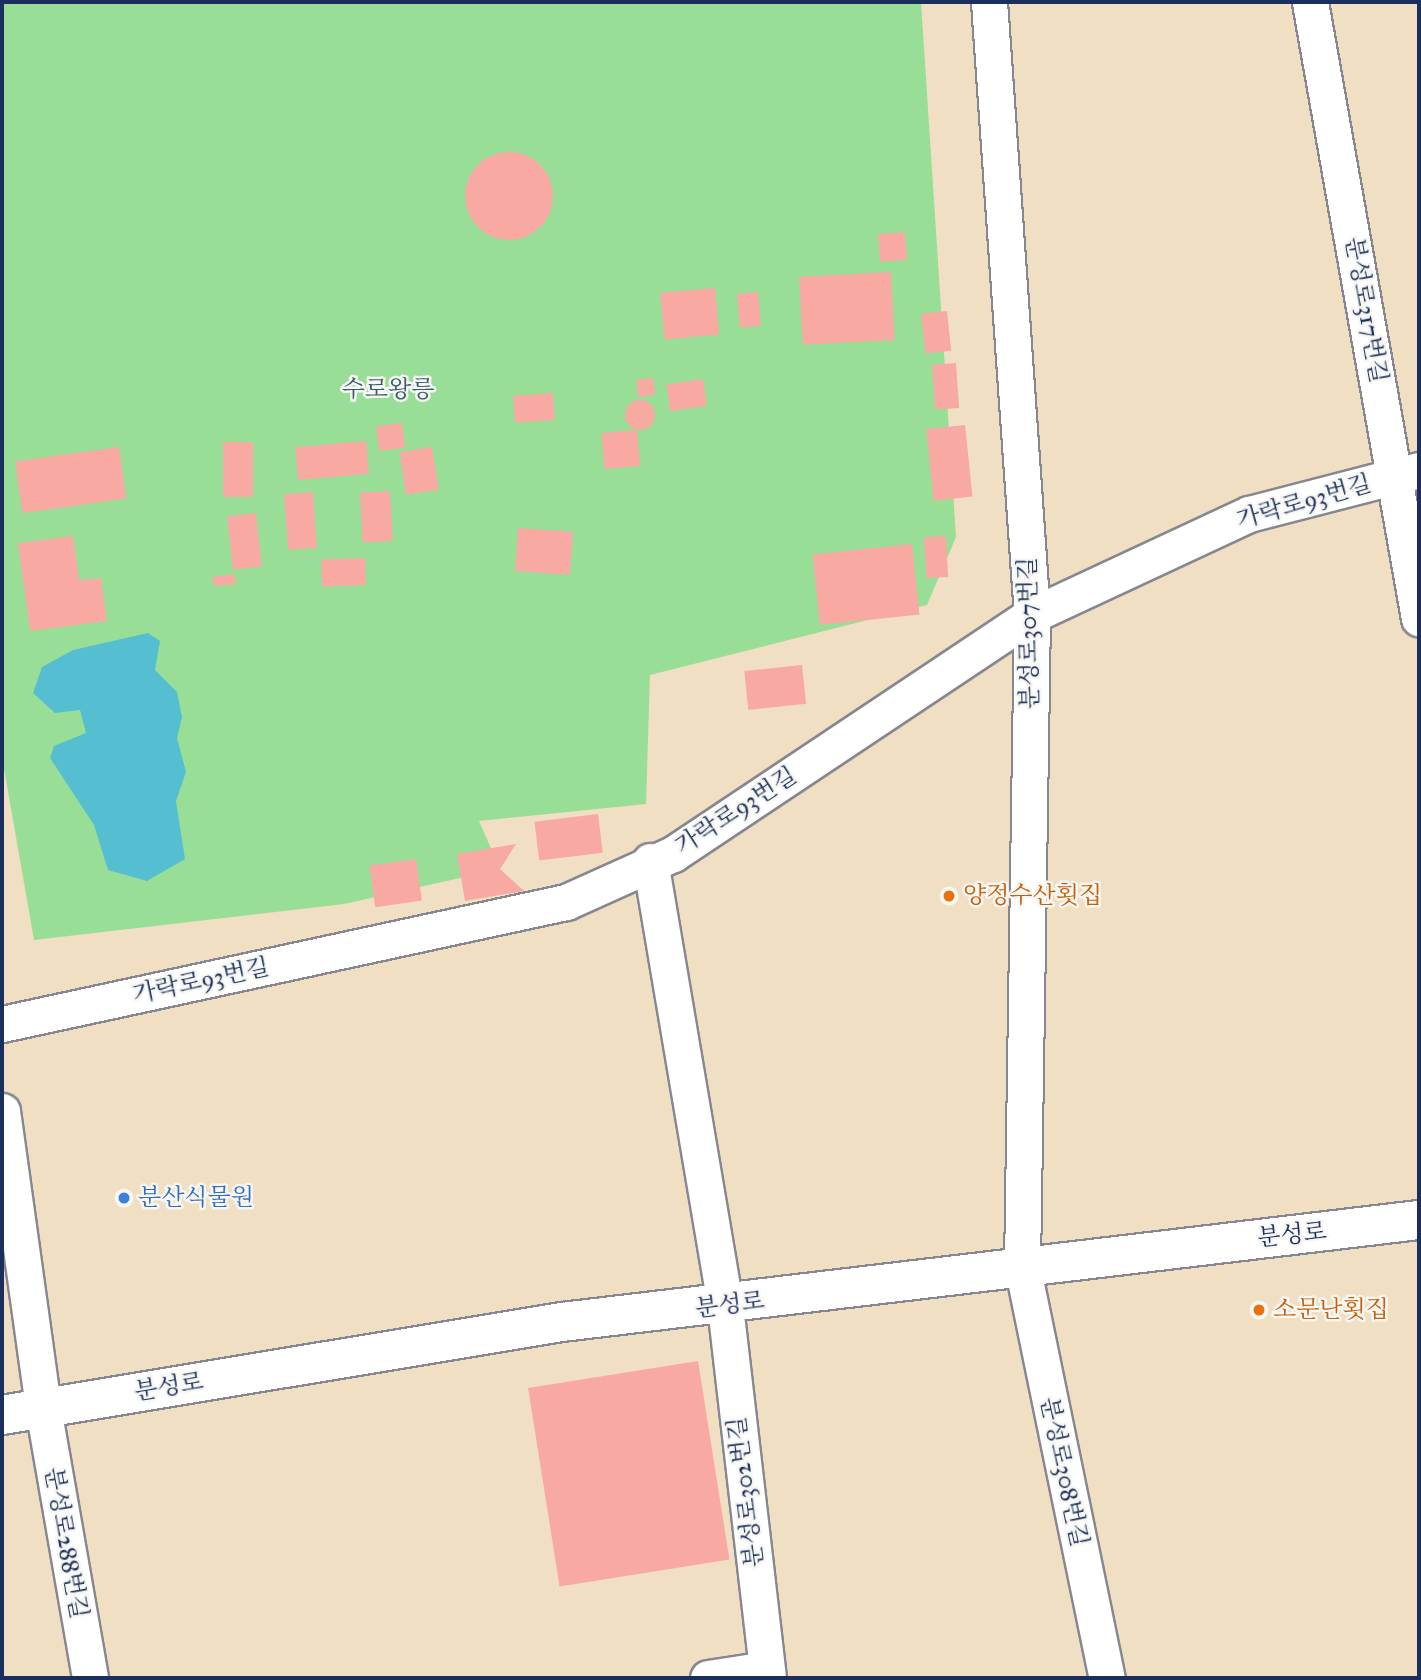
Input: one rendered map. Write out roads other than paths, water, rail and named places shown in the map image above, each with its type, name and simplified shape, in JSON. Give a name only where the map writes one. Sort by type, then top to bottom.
[{"type":"main road","name":"분성로","points":[[2,1415],[562,1322],[725,1306],[1022,1265],[1419,1220]]},
{"type":"street","name":"분성로307번길","points":[[989,2],[1032,615],[1022,1265]]},
{"type":"street","name":"분성로317번길","points":[[1310,2],[1408,473],[1419,618]]},
{"type":"street","name":"가락로93번길","points":[[2,1024],[566,902],[650,861],[673,854],[1032,615],[1249,514],[1408,473]]},
{"type":"street","name":"분성로302번길","points":[[650,861],[725,1306],[767,1673]]},
{"type":"street","points":[[2,1111],[43,1408]]},
{"type":"street","name":"분성로308번길","points":[[1022,1265],[1107,1678]]},
{"type":"street","name":"분성로288번길","points":[[43,1408],[90,1678]]},
{"type":"street","points":[[708,1678],[767,1673]]},
{"type":"water","points":[[148,633],[160,641],[155,670],[177,692],[182,717],[177,738],[186,772],[176,801],[185,859],[147,881],[108,870],[94,825],[50,758],[54,746],[86,733],[80,710],[55,713],[33,693],[42,667],[73,650]]},
{"type":"place","name":"양정수산횟집","points":[[949,896]]},
{"type":"place","name":"분산식물원","points":[[124,1198]]},
{"type":"place","name":"소문난횟집","points":[[1259,1310]]},
{"type":"park label","name":"수로왕릉","points":[[388,390]]}]
